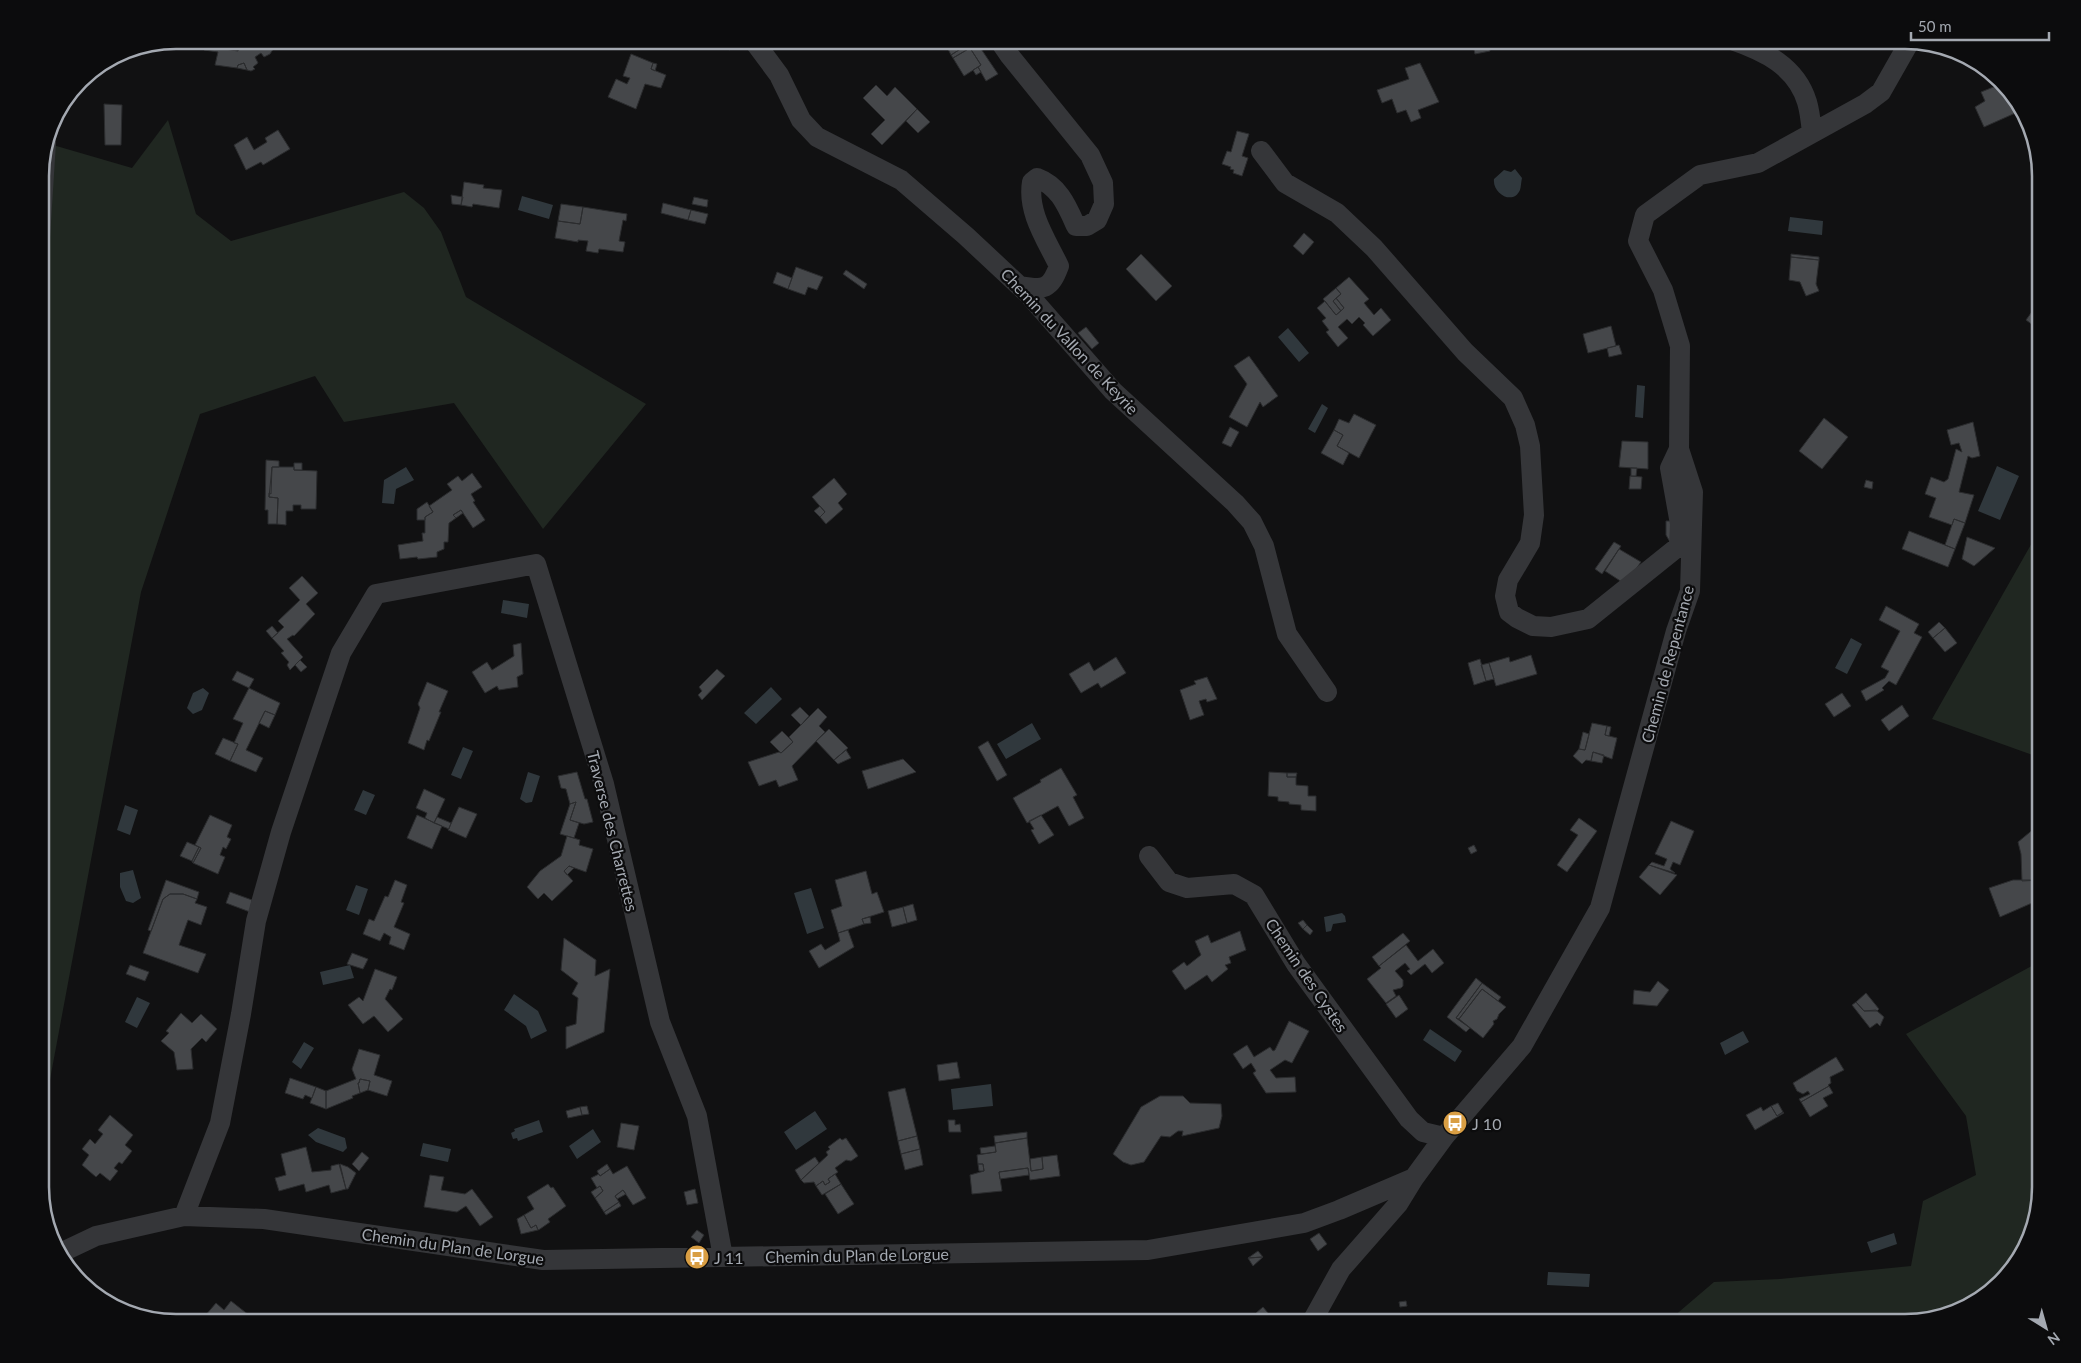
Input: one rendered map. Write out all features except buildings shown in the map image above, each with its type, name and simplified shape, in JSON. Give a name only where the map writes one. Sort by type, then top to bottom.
[{"type":"street","name":"Chemin du Vallon de Keyrie","points":[[760,49],[779,75],[801,120],[818,137],[901,180],[966,236],[1020,286],[1113,391],[1235,503],[1252,522],[1264,546],[1287,634],[1327,692]]},
{"type":"street","points":[[1005,49],[1090,155],[1103,183],[1104,204],[1098,220],[1087,226],[1076,226],[1063,198],[1048,182],[1038,178],[1032,182],[1030,196],[1034,214],[1058,266],[1053,281],[1046,287],[1037,289],[1020,286]]},
{"type":"street","points":[[1758,49],[1781,62],[1795,78],[1807,102],[1812,133]]},
{"type":"street","name":"Chemin de Repentance","points":[[1315,1314],[1341,1269],[1398,1204],[1414,1178],[1444,1137],[1522,1046],[1600,908],[1676,631],[1690,591],[1693,492],[1679,449],[1680,346],[1663,290],[1638,241],[1645,215],[1700,175],[1758,163],[1865,104],[1881,92],[1905,49]]},
{"type":"street","points":[[1261,151],[1285,183],[1337,212],[1374,248],[1465,352],[1513,398],[1525,425],[1530,446],[1534,515],[1530,543],[1508,580],[1505,596],[1509,612],[1517,618],[1533,626],[1551,627],[1588,619],[1679,546],[1680,524],[1670,468],[1679,449]]},
{"type":"street","name":"Traverse des Charrettes","points":[[184,1216],[220,1123],[241,1014],[256,921],[282,832],[341,653],[376,594],[536,564],[604,784],[660,1022],[697,1116],[724,1257]]},
{"type":"street","name":"Chemin des Cystes","points":[[1149,856],[1169,882],[1187,888],[1234,884],[1254,895],[1296,964],[1409,1119],[1423,1132],[1444,1137]]},
{"type":"street","name":"Chemin du Plan de Lorgue","points":[[66,1250],[96,1236],[184,1216],[264,1219],[542,1260],[1148,1250],[1304,1223],[1414,1178]]},
{"type":"shaded area","points":[[168,120],[196,214],[231,241],[404,192],[424,208],[441,232],[466,297],[646,404],[543,529],[454,403],[344,422],[315,376],[200,414],[141,592],[49,1085],[49,190],[53,145],[132,168]]},
{"type":"shaded area","points":[[1515,169],[1522,178],[1520,190],[1513,197],[1504,196],[1496,189],[1494,179],[1504,170],[1511,172]]},
{"type":"shaded area","points":[[522,196],[553,205],[549,219],[518,210]]},
{"type":"shaded area","points":[[1790,217],[1823,221],[1822,235],[1788,231]]},
{"type":"shaded area","points":[[1288,328],[1309,353],[1299,362],[1278,337]]},
{"type":"shaded area","points":[[1637,385],[1645,386],[1643,418],[1635,417]]},
{"type":"shaded area","points":[[1322,404],[1328,408],[1315,433],[1308,429]]},
{"type":"shaded area","points":[[1997,466],[2019,476],[2000,520],[1978,511]]},
{"type":"shaded area","points":[[406,467],[414,480],[396,489],[394,504],[382,503],[384,480]]},
{"type":"shaded area","points":[[2032,543],[2032,755],[1932,719]]},
{"type":"shaded area","points":[[503,600],[529,604],[527,618],[501,613]]},
{"type":"shaded area","points":[[1851,638],[1862,644],[1847,674],[1835,668]]},
{"type":"shaded area","points":[[771,687],[782,699],[756,724],[744,713]]},
{"type":"shaded area","points":[[203,688],[209,693],[202,710],[193,714],[187,708],[193,693]]},
{"type":"shaded area","points":[[1032,723],[1041,739],[1006,759],[997,744]]},
{"type":"shaded area","points":[[463,747],[473,751],[461,779],[451,775]]},
{"type":"shaded area","points":[[528,772],[540,776],[532,802],[526,803],[520,799]]},
{"type":"shaded area","points":[[363,790],[375,795],[366,815],[354,810]]},
{"type":"shaded area","points":[[125,805],[138,810],[130,835],[117,830]]},
{"type":"shaded area","points":[[133,870],[141,898],[133,903],[126,901],[120,887],[120,873]]},
{"type":"shaded area","points":[[356,885],[368,889],[359,915],[346,910]]},
{"type":"shaded area","points":[[811,888],[824,928],[807,934],[794,893]]},
{"type":"shaded area","points":[[1342,913],[1345,916],[1346,922],[1333,924],[1331,931],[1326,932],[1324,917]]},
{"type":"shaded area","points":[[350,965],[354,978],[323,985],[320,972]]},
{"type":"shaded area","points":[[2032,966],[2031,1204],[2026,1228],[2019,1244],[2001,1271],[1976,1293],[1946,1308],[1930,1312],[1914,1314],[1677,1314],[1714,1282],[1780,1279],[1911,1266],[1923,1201],[1976,1175],[1966,1116],[1906,1034]]},
{"type":"shaded area","points":[[514,994],[538,1011],[547,1031],[531,1039],[526,1026],[504,1010]]},
{"type":"shaded area","points":[[137,997],[150,1003],[137,1028],[125,1022]]},
{"type":"shaded area","points":[[1430,1029],[1462,1051],[1455,1062],[1423,1040]]},
{"type":"shaded area","points":[[1743,1031],[1749,1042],[1725,1055],[1720,1043]]},
{"type":"shaded area","points":[[304,1042],[314,1048],[301,1069],[292,1062]]},
{"type":"shaded area","points":[[991,1084],[993,1106],[953,1110],[951,1089]]},
{"type":"shaded area","points":[[815,1111],[827,1129],[796,1150],[784,1132]]},
{"type":"shaded area","points":[[539,1120],[543,1132],[518,1141],[517,1138],[513,1139],[511,1133],[515,1131],[514,1129]]},
{"type":"shaded area","points":[[318,1128],[345,1138],[347,1148],[343,1152],[316,1142],[308,1135]]},
{"type":"shaded area","points":[[593,1129],[601,1142],[577,1159],[569,1146]]},
{"type":"shaded area","points":[[423,1143],[451,1149],[448,1162],[420,1156]]},
{"type":"shaded area","points":[[1894,1233],[1897,1244],[1871,1253],[1867,1242]]},
{"type":"shaded area","points":[[1548,1272],[1590,1274],[1589,1287],[1547,1285]]},
{"type":"place","name":"J 10","points":[[1455,1123]]},
{"type":"place","name":"J 11","points":[[697,1257]]}]
